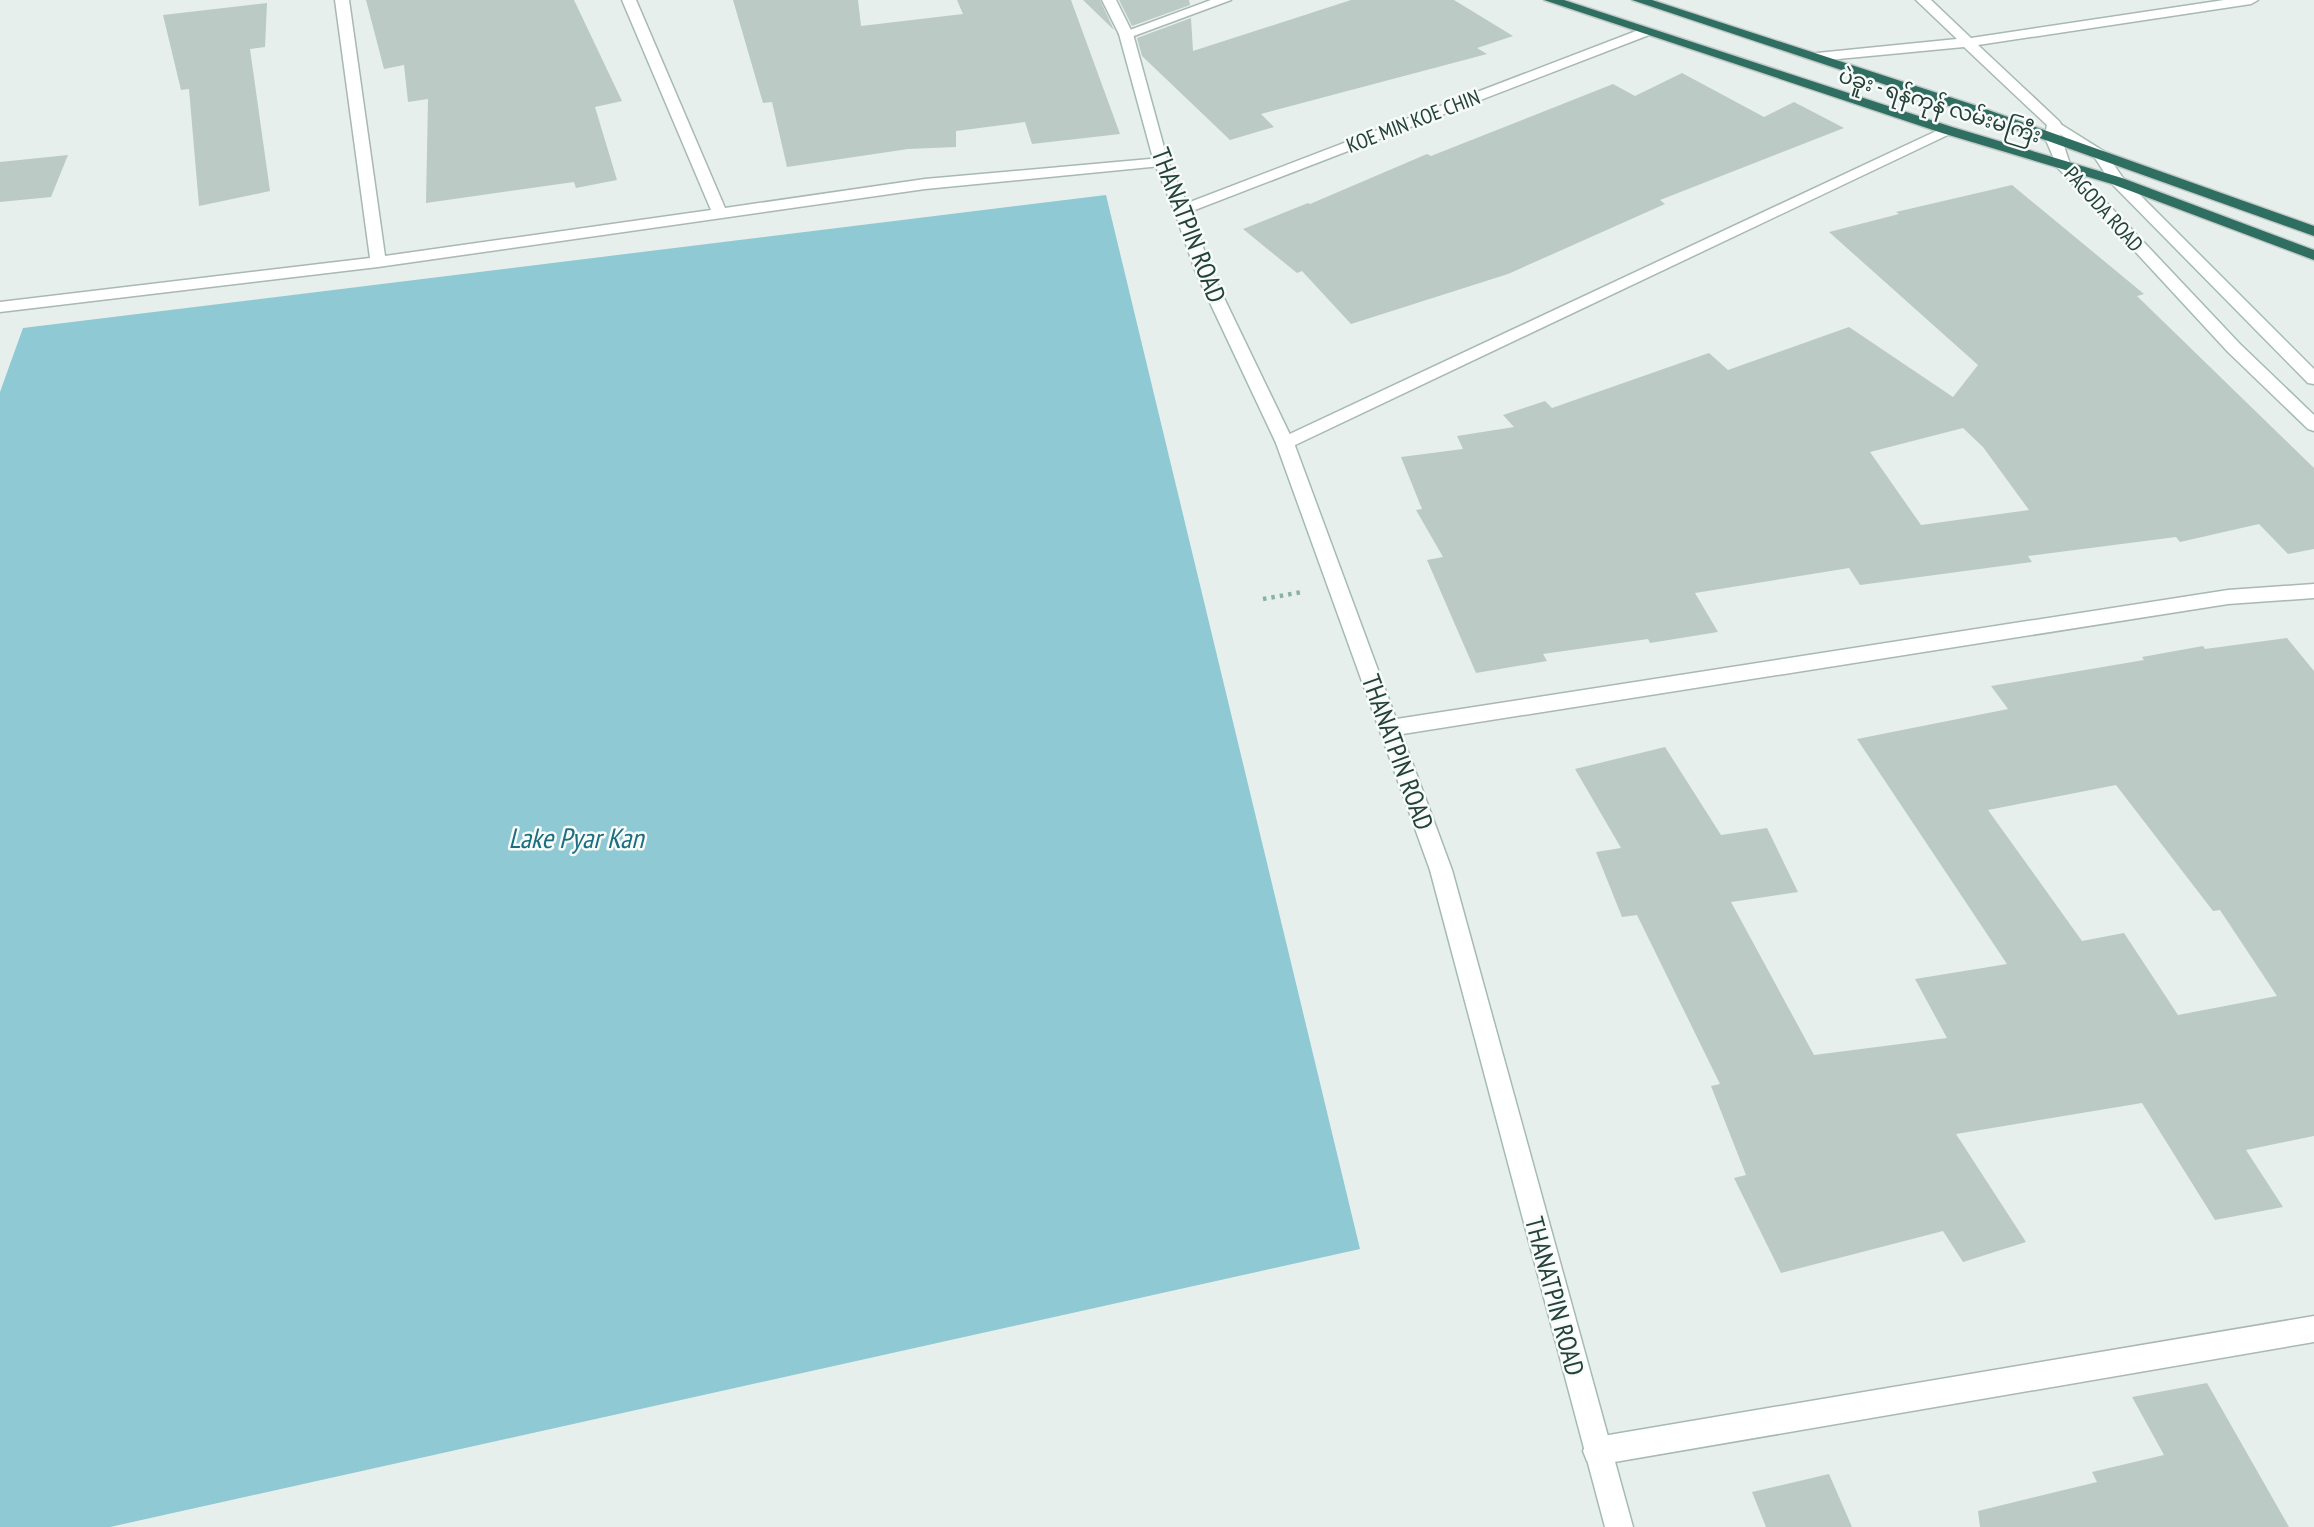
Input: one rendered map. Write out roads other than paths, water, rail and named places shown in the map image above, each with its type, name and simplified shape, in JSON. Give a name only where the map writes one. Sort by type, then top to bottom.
[{"type":"highway","name":"ပဲခူး - ရန်ကုန် လမ်းမကြီး","points":[[1551,0],[1947,130],[2117,181],[2314,255]]},
{"type":"highway","name":"ပဲခူး - ရန်ကုန် လမ်းမကြီး","points":[[1639,0],[2053,131]]},
{"type":"highway","points":[[2100,155],[2314,231]]},
{"type":"street","points":[[342,0],[378,262]]},
{"type":"street","points":[[629,0],[720,213]]},
{"type":"street","name":"THANATPIN ROAD","points":[[1109,0],[1126,34],[1161,162],[1182,210],[1204,273],[1285,443],[1441,870],[1619,1527]]},
{"type":"street","points":[[1126,34],[1224,0]]},
{"type":"street","points":[[1923,0],[1969,42],[2053,131]]},
{"type":"street","points":[[1817,57],[1969,42],[2251,0]]},
{"type":"street","name":"KOE MIN KOE CHIN","points":[[1182,210],[1644,32]]},
{"type":"street","points":[[1285,443],[1947,130]]},
{"type":"street","name":"PAGODA ROAD","points":[[2053,131],[2100,155],[2117,181],[2314,379]]},
{"type":"street","name":"PAGODA ROAD","points":[[2053,131],[2063,165],[2234,348],[2314,425]]},
{"type":"street","points":[[0,307],[378,262],[925,184],[1161,162]]},
{"type":"street","points":[[1390,728],[2228,597],[2314,591]]},
{"type":"street","points":[[1597,1451],[2314,1329]]},
{"type":"water","name":"Lake Pyar Kan","points":[[1106,195],[1360,1249],[110,1527],[0,1527],[0,392],[23,328]]}]
